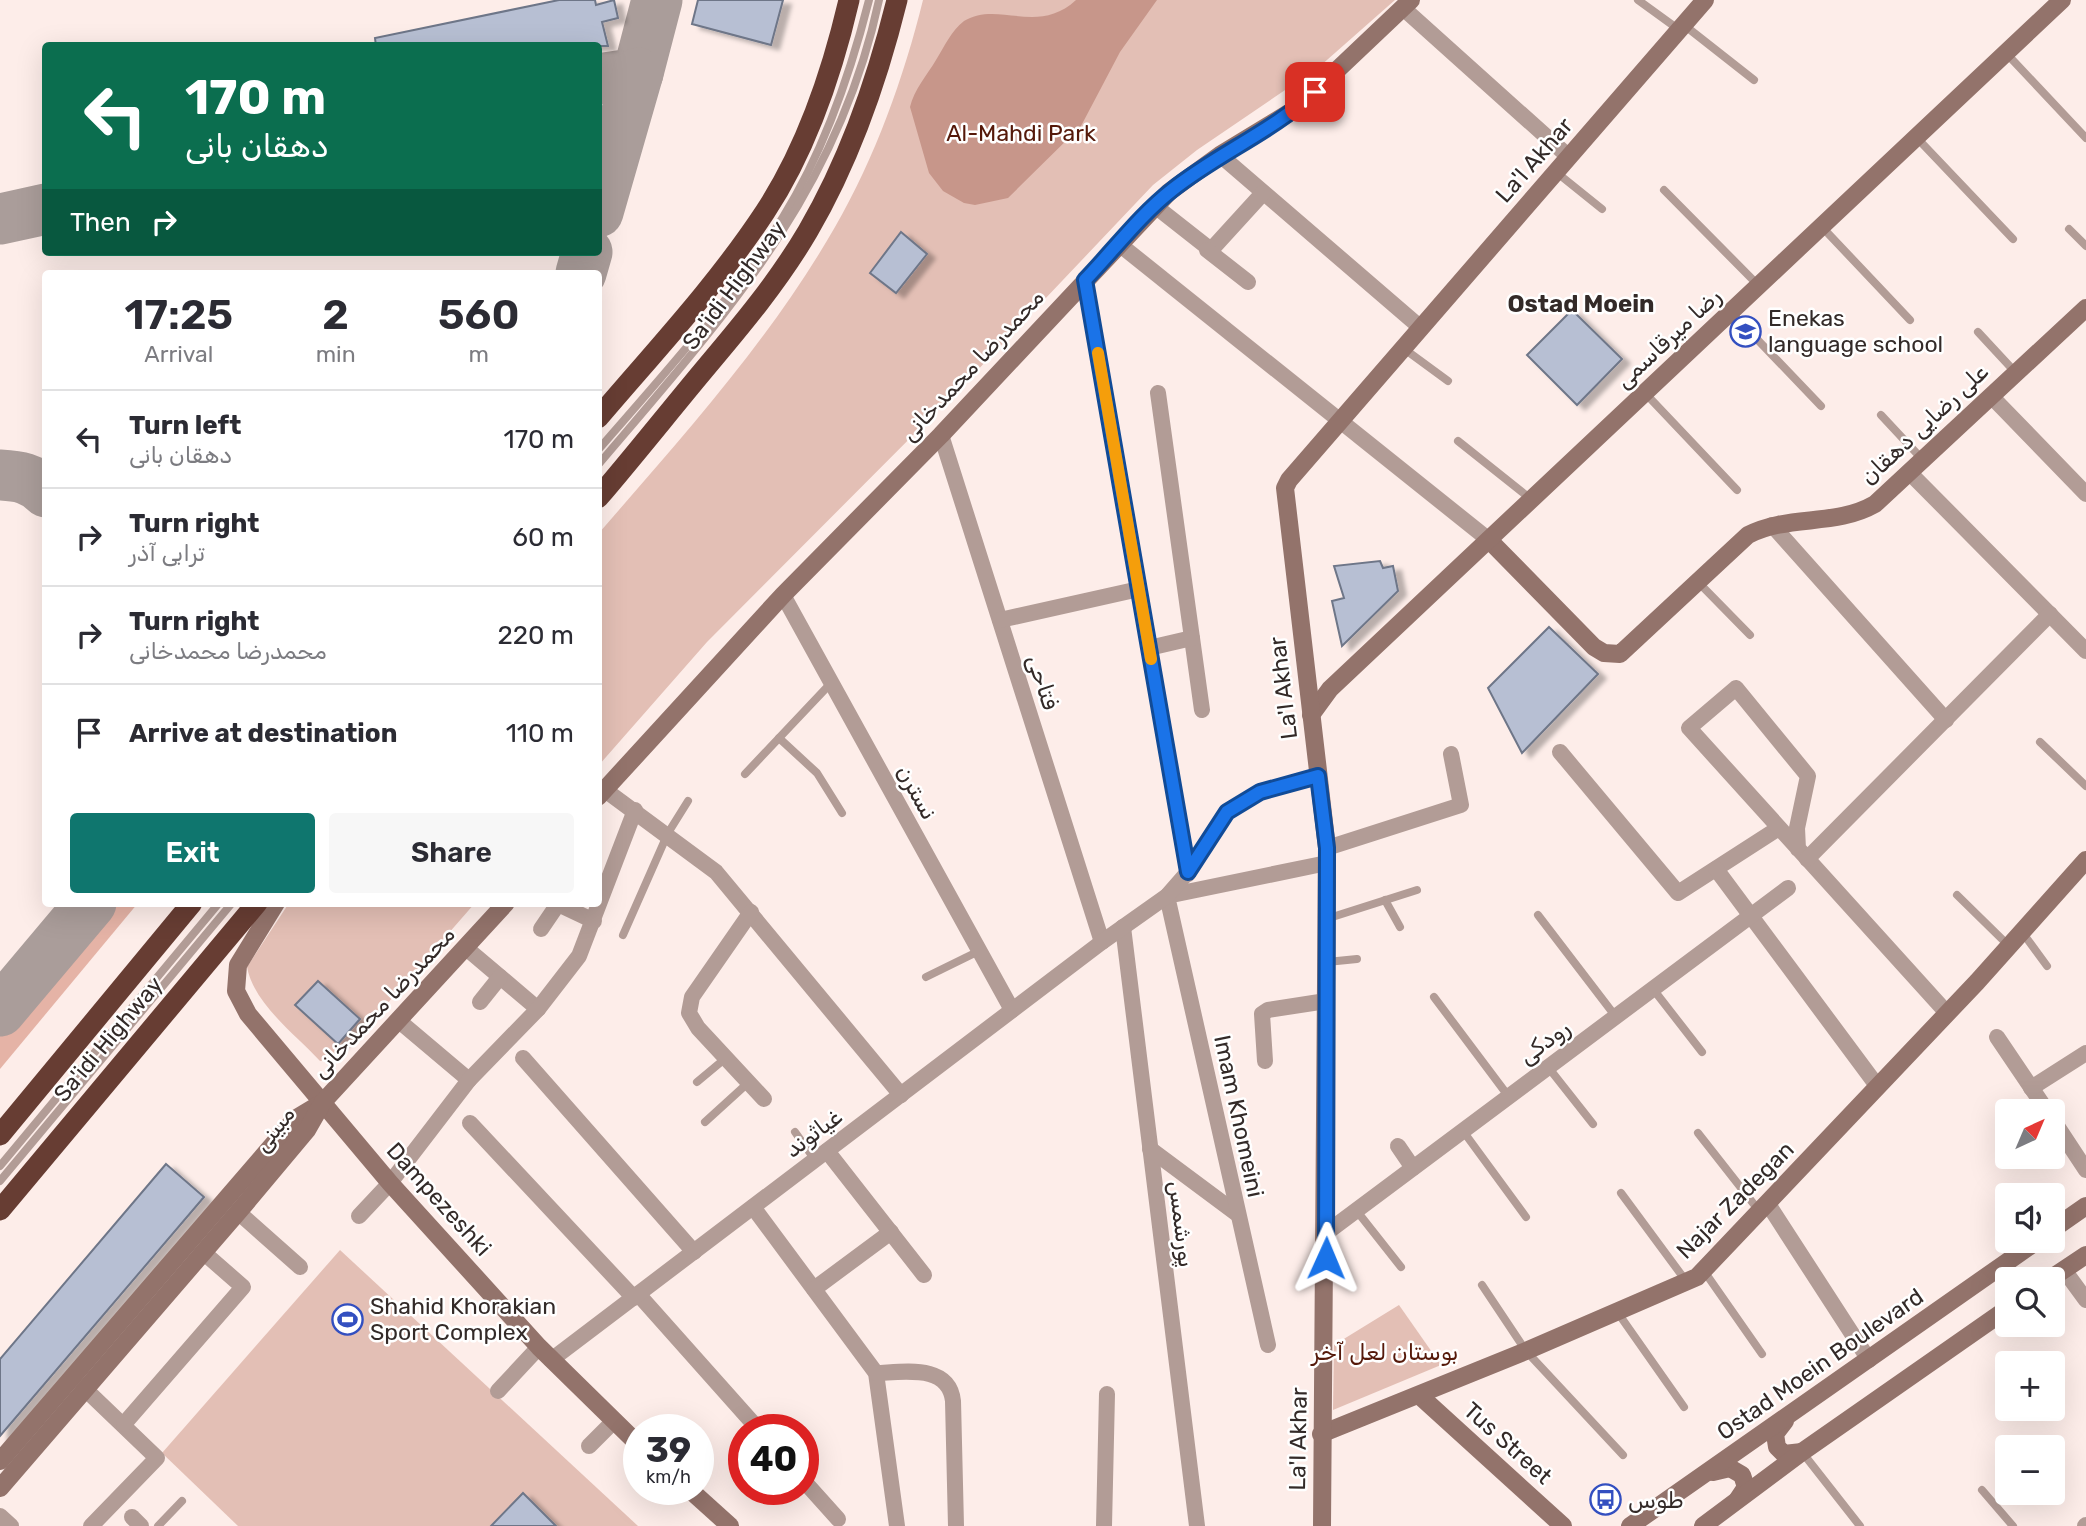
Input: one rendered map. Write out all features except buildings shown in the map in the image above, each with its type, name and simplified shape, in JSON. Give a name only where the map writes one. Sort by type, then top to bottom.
[{"type":"highway","name":"Sa'idi Highway","points":[[602,413],[766,210],[799,148],[827,85],[849,0]]},
{"type":"highway","name":"Sa'idi Highway","points":[[602,493],[760,302],[808,230],[851,145],[866,108],[879,71],[897,0]]},
{"type":"highway","name":"Sa'idi Highway","points":[[0,1135],[189,907]]},
{"type":"highway","name":"Sa'idi Highway","points":[[0,1210],[254,907]]},
{"type":"street","name":"La'l Akhar","points":[[1322,1526],[1327,856],[1285,488],[1705,0]]},
{"type":"street","name":"رضا میرقاسمی","points":[[1311,715],[1330,689],[2062,0]]},
{"type":"street","name":"محمدرضا محمدخانی","points":[[602,793],[783,595],[941,435],[1155,205],[1220,155],[1297,108],[1407,4]]},
{"type":"street","points":[[1407,4],[1569,157]]},
{"type":"street","points":[[1220,155],[1421,328]]},
{"type":"street","points":[[1207,250],[1215,247],[1263,193]]},
{"type":"street","points":[[1155,205],[1248,282]]},
{"type":"street","points":[[1119,244],[1489,540]]},
{"type":"street","points":[[1085,280],[1191,892]]},
{"type":"street","name":"علی رضایی دهقان","points":[[1489,540],[1594,647],[1604,653],[1626,652],[1748,535],[1772,525],[1860,512],[1875,503],[2085,310]]},
{"type":"street","points":[[1158,393],[1202,710]]},
{"type":"street","points":[[1992,396],[2086,494]]},
{"type":"street","name":"فتاحی","points":[[941,435],[1102,942]]},
{"type":"street","points":[[1916,466],[2086,651]]},
{"type":"street","points":[[1772,525],[1945,720]]},
{"type":"street","points":[[1000,620],[1139,589]]},
{"type":"street","name":"نسترن","points":[[783,595],[1012,1010]]},
{"type":"street","points":[[1803,854],[1945,720],[2050,614]]},
{"type":"street","points":[[1149,648],[1192,638]]},
{"type":"street","points":[[1803,854],[1797,828],[1808,776],[1736,688],[1689,728],[1779,828],[1947,1013]]},
{"type":"street","points":[[1560,752],[1678,893],[1779,828]]},
{"type":"street","points":[[1167,896],[1327,856],[1461,804],[1451,754]]},
{"type":"street","points":[[1167,896],[1188,872],[1227,812],[1260,792],[1318,776]]},
{"type":"street","points":[[602,793],[635,810],[716,872],[901,1095]]},
{"type":"street","points":[[602,899],[635,810]]},
{"type":"street","name":"Najar Zadegan","points":[[1321,1434],[1618,1313],[1687,1282],[1704,1271],[1947,1013],[2086,860]]},
{"type":"street","points":[[1716,869],[1878,1087]]},
{"type":"street","name":"رودکی","points":[[1326,1233],[1788,888]]},
{"type":"street","name":"غیاثوند","points":[[498,1391],[545,1354],[636,1296],[1102,942],[1167,896]]},
{"type":"street","name":"Imam Khomeini","points":[[1167,896],[1236,1213],[1268,1345]]},
{"type":"street","name":"Dampezeshki","points":[[274,907],[238,965],[236,991],[248,1014],[390,1183],[545,1354],[623,1431]]},
{"type":"street","name":"محمدرضا محمدخانی","points":[[323,1102],[502,907]]},
{"type":"street","points":[[541,929],[555,907]]},
{"type":"street","points":[[565,907],[594,921]]},
{"type":"street","points":[[359,1216],[390,1183],[469,1080],[538,1009],[579,956],[599,907]]},
{"type":"street","points":[[751,912],[690,1006],[692,1021],[764,1099]]},
{"type":"street","name":"پورشمس","points":[[1122,928],[1197,1526]]},
{"type":"street","points":[[466,948],[538,1009]]},
{"type":"street","points":[[480,1002],[500,977]]},
{"type":"street","points":[[1265,1061],[1262,1014],[1268,1010],[1326,1001]]},
{"type":"street","points":[[399,1021],[469,1080]]},
{"type":"street","points":[[1997,1037],[2039,1099]]},
{"type":"street","points":[[2031,1088],[2086,1053]]},
{"type":"street","points":[[523,1058],[694,1252]]},
{"type":"street","name":"مبینی","points":[[0,1461],[231,1207],[307,1130],[323,1102]]},
{"type":"street","points":[[470,1123],[636,1296],[744,1414]]},
{"type":"street","points":[[2065,1138],[2086,1170]]},
{"type":"street","points":[[1398,1146],[1413,1168]]},
{"type":"street","points":[[1150,1149],[1236,1213]]},
{"type":"street","points":[[821,1155],[891,1232],[924,1275]]},
{"type":"street","points":[[2065,1221],[2086,1206]]},
{"type":"street","points":[[231,1207],[300,1267]]},
{"type":"street","name":"مبینی","points":[[0,1488],[203,1252],[231,1207]]},
{"type":"street","points":[[753,1207],[876,1374],[897,1526]]},
{"type":"street","points":[[1764,1208],[1869,1360]]},
{"type":"street","points":[[814,1289],[891,1232]]},
{"type":"street","points":[[124,1424],[243,1287],[203,1252]]},
{"type":"street","name":"Ostad Moein Boulevard","points":[[1630,1526],[2020,1253]]},
{"type":"street","points":[[2065,1269],[2086,1255]]},
{"type":"street","points":[[2065,1282],[2086,1300]]},
{"type":"street","points":[[1703,1526],[1802,1452],[1995,1317]]},
{"type":"street","points":[[876,1374],[936,1374],[948,1384],[953,1401],[956,1526]]},
{"type":"street","points":[[85,1388],[156,1458],[91,1526]]},
{"type":"street","points":[[1104,1526],[1107,1394]]},
{"type":"street","name":"Tus Street","points":[[1420,1395],[1563,1526]]},
{"type":"street","points":[[1789,1416],[1774,1440],[1784,1454],[1802,1452]]},
{"type":"street","points":[[589,1446],[613,1422]]},
{"type":"street","points":[[1709,1473],[1730,1468],[1745,1479],[1744,1490],[1728,1509]]},
{"type":"street","points":[[819,1497],[838,1518]]},
{"type":"street","points":[[707,1505],[730,1526]]},
{"type":"street","points":[[0,1516],[10,1526]]},
{"type":"lane","points":[[602,445],[717,309],[784,216],[808,172],[834,111],[869,0]]},
{"type":"lane","points":[[602,460],[764,262],[789,224],[814,180],[842,116],[863,61],[879,0]]},
{"type":"lane","points":[[1638,0],[1681,27],[1754,80]]},
{"type":"lane","points":[[2006,53],[2086,138]]},
{"type":"lane","points":[[1916,137],[2013,239]]},
{"type":"lane","points":[[1556,172],[1602,209]]},
{"type":"lane","points":[[1664,190],[1759,285]]},
{"type":"lane","points":[[1822,226],[1910,320]]},
{"type":"lane","points":[[2069,229],[2086,246]]},
{"type":"lane","points":[[1731,312],[1821,406]]},
{"type":"lane","points":[[1978,332],[2016,373]]},
{"type":"lane","points":[[1403,348],[1448,381]]},
{"type":"lane","points":[[1645,393],[1737,490]]},
{"type":"lane","points":[[1881,415],[1916,466]]},
{"type":"lane","points":[[1458,441],[1532,500]]},
{"type":"lane","points":[[1698,582],[1750,635]]},
{"type":"lane","points":[[745,774],[831,683]]},
{"type":"lane","points":[[779,738],[817,773],[842,813]]},
{"type":"lane","points":[[2040,742],[2086,786]]},
{"type":"lane","points":[[623,935],[668,834],[688,801]]},
{"type":"lane","points":[[1326,919],[1417,890]]},
{"type":"lane","points":[[1957,895],[2009,946]]},
{"type":"lane","points":[[1385,900],[1400,927]]},
{"type":"lane","points":[[0,1166],[216,907]]},
{"type":"lane","points":[[0,1181],[229,907]]},
{"type":"lane","points":[[1538,915],[1616,1017]]},
{"type":"lane","points":[[2022,932],[2047,966]]},
{"type":"lane","points":[[926,977],[979,951]]},
{"type":"lane","points":[[1327,962],[1357,959]]},
{"type":"lane","points":[[1653,989],[1702,1052]]},
{"type":"lane","points":[[1434,997],[1508,1097]]},
{"type":"lane","points":[[697,1082],[727,1057]]},
{"type":"lane","points":[[1548,1067],[1593,1124]]},
{"type":"lane","points":[[705,1122],[749,1082]]},
{"type":"lane","points":[[1463,1131],[1527,1217]]},
{"type":"lane","points":[[795,1132],[821,1155]]},
{"type":"lane","points":[[1698,1133],[1764,1208]]},
{"type":"lane","points":[[1621,1193],[1687,1282]]},
{"type":"lane","points":[[1356,1210],[1401,1267]]},
{"type":"lane","points":[[1704,1271],[1762,1354]]},
{"type":"lane","points":[[1482,1284],[1526,1351],[1623,1455]]},
{"type":"lane","points":[[1618,1313],[1684,1407]]},
{"type":"lane","points":[[1802,1452],[1860,1526]]},
{"type":"lane","points":[[1982,1490],[2013,1526]]},
{"type":"lane","points":[[158,1526],[181,1501]]},
{"type":"green space","name":"Al-Mahdi Park","points":[[923,0],[1395,0],[1319,67],[1197,150],[1153,185],[972,376],[707,642],[602,762],[602,530],[725,386],[810,268],[863,173],[887,117]]},
{"type":"green space","points":[[286,907],[472,907],[339,1059],[320,1061],[288,1029],[258,993],[247,967]]},
{"type":"green space","name":"Shahid Khorakian Sport Complex","points":[[340,1250],[638,1526],[238,1526],[162,1453]]},
{"type":"green space","name":"بوستان لعل آخر","points":[[1399,1305],[1441,1365],[1333,1410],[1334,1345]]},
{"type":"shaded area","points":[[1076,0],[1157,0],[1120,52],[1081,126],[1008,198],[975,205],[964,203],[943,191],[929,173],[910,107],[914,95],[948,39],[964,21],[990,14],[1047,16]]},
{"type":"shaded area","points":[[101,907],[135,907],[0,1069],[0,1028]]},
{"type":"taxiway","points":[[602,78],[638,73],[657,0]]},
{"type":"taxiway","points":[[602,198],[638,73]]},
{"type":"taxiway","points":[[0,219],[42,210]]},
{"type":"taxiway","points":[[582,270],[586,256]]},
{"type":"taxiway","points":[[0,475],[25,479],[42,489]]},
{"type":"taxiway","points":[[0,1011],[88,907]]},
{"type":"slow traffic","points":[[1098,353],[1151,659]]},
{"type":"place","name":"Enekas language school","points":[[1745,331]]},
{"type":"place","name":"Shahid Khorakian Sport Complex","points":[[347,1319]]},
{"type":"place","name":"طوس","points":[[1605,1500]]},
{"type":"district","name":"Ostad Moein","points":[[1581,304]]},
{"type":"route","points":[[1315,92],[1297,108],[1220,155],[1169,192],[1085,280],[1188,872],[1227,812],[1260,792],[1318,776],[1327,848],[1326,1258]]}]
